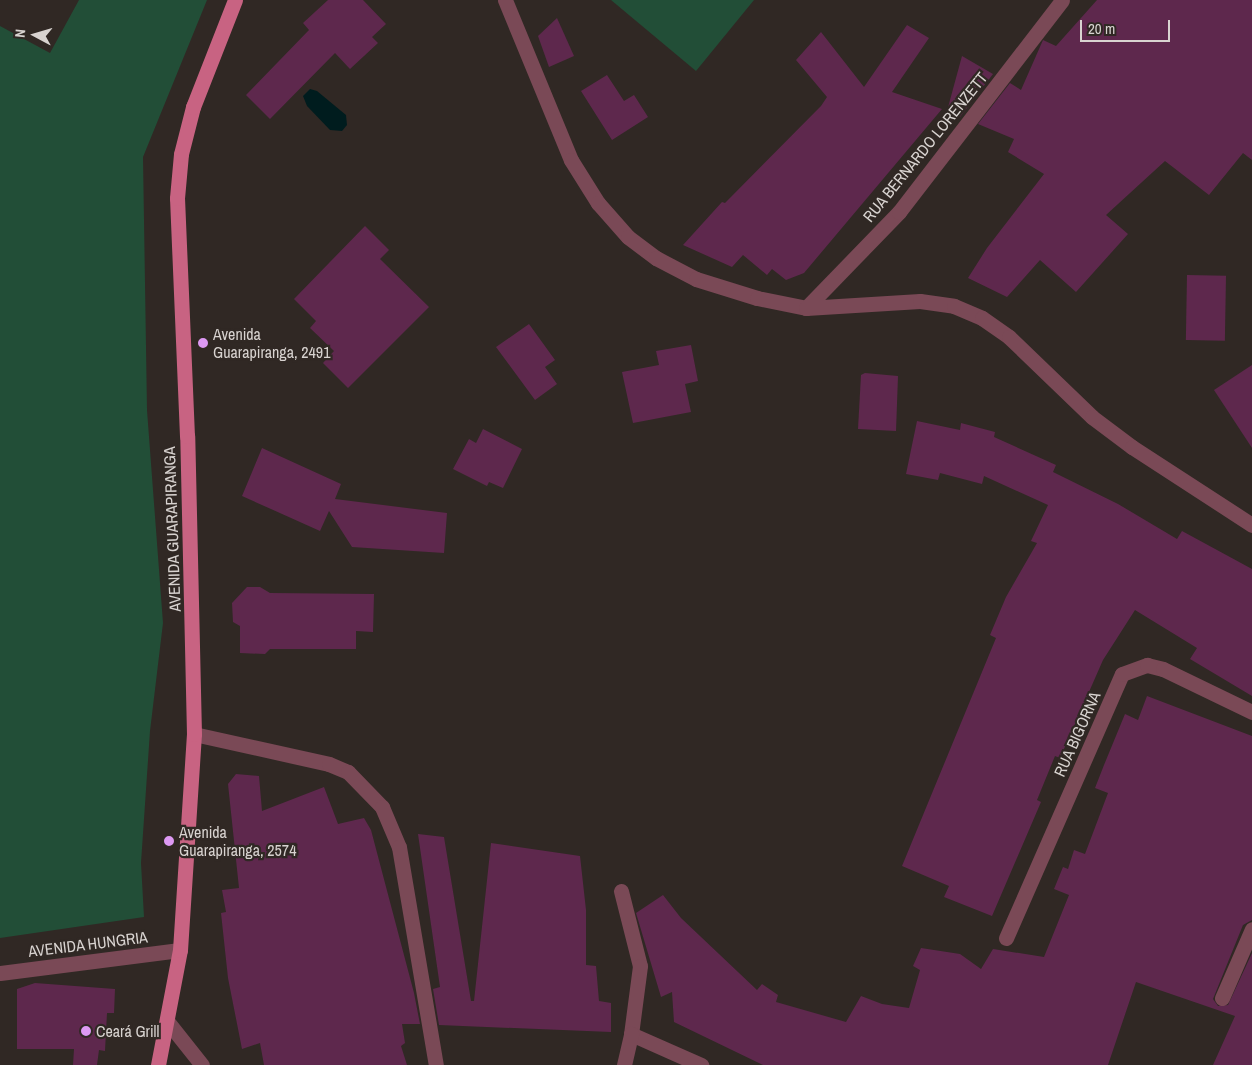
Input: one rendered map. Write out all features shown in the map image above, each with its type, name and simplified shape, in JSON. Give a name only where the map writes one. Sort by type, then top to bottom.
[{"type":"main road","name":"AVENIDA GUARAPIRANGA","points":[[158,1065],[180,950],[194,734],[187,436],[177,198],[181,154],[193,107],[235,0]]},
{"type":"street","points":[[505,0],[571,160],[598,203],[628,238],[656,258],[696,279],[757,298],[806,308],[920,301],[954,306],[982,318],[1009,337],[1092,417],[1132,447],[1252,525]]},
{"type":"street","name":"RUA BERNARDO LORENZETT","points":[[806,308],[900,212],[1062,0]]},
{"type":"street","name":"RUA BIGORNA","points":[[1006,938],[1122,674],[1147,665],[1163,669],[1252,712]]},
{"type":"street","points":[[194,734],[329,764],[348,772],[382,807],[399,847],[436,1065]]},
{"type":"street","points":[[621,891],[640,966],[631,1034],[624,1065]]},
{"type":"street","points":[[1222,998],[1252,929]]},
{"type":"street","name":"AVENIDA HUNGRIA","points":[[0,973],[180,950]]},
{"type":"street","points":[[167,1021],[202,1065]]},
{"type":"street","points":[[631,1034],[701,1065]]},
{"type":"green space","points":[[79,0],[207,0],[143,157],[147,410],[163,623],[150,731],[141,863],[144,917],[0,938],[0,26],[50,53]]},
{"type":"green space","points":[[611,0],[754,0],[696,71]]},
{"type":"water","points":[[310,89],[317,91],[346,115],[347,125],[342,131],[330,130],[307,106],[303,96]]},
{"type":"building","points":[[328,0],[363,0],[386,24],[372,37],[378,43],[350,69],[335,53],[270,119],[246,95],[309,30],[303,23]]},
{"type":"building","points":[[1097,0],[1252,0],[1252,160],[1243,153],[1209,195],[1165,161],[1106,215],[1128,234],[1076,292],[1040,260],[1007,297],[968,278],[987,248],[1044,174],[1008,152],[1014,139],[978,124],[1010,83],[1021,90],[1043,40],[1056,46]]},
{"type":"building","points":[[557,18],[574,56],[549,67],[538,36]]},
{"type":"building","points":[[907,25],[929,38],[892,92],[942,109],[804,273],[786,280],[772,269],[767,275],[743,255],[732,267],[683,245],[722,202],[725,203],[821,106],[827,97],[796,60],[821,32],[864,87]]},
{"type":"building","points":[[962,56],[993,74],[960,117],[947,111]]},
{"type":"building","points":[[607,75],[624,101],[634,95],[648,117],[612,140],[581,91]]},
{"type":"building","points":[[365,226],[389,250],[380,259],[429,307],[348,388],[323,363],[334,351],[310,328],[316,321],[294,299]]},
{"type":"building","points":[[1187,275],[1226,276],[1225,341],[1186,340]]},
{"type":"building","points":[[529,324],[555,360],[545,367],[557,384],[535,400],[496,347]]},
{"type":"building","points":[[691,345],[698,381],[685,384],[691,412],[633,423],[622,372],[659,365],[656,351]]},
{"type":"building","points":[[1252,365],[1252,448],[1214,390]]},
{"type":"building","points":[[865,373],[898,376],[896,431],[858,429],[861,375]]},
{"type":"building","points":[[917,421],[960,430],[961,423],[995,432],[994,437],[1056,465],[1053,472],[1118,504],[1177,539],[1182,531],[1252,569],[1252,696],[1190,659],[1197,648],[1135,610],[1103,660],[1060,758],[1055,756],[1037,800],[1041,802],[992,916],[944,897],[949,886],[902,866],[996,638],[990,635],[1006,597],[1037,543],[1031,541],[1048,505],[984,476],[982,484],[940,473],[938,480],[906,474]]},
{"type":"building","points":[[483,429],[522,449],[503,488],[489,482],[487,486],[453,469],[469,439],[476,443]]},
{"type":"building","points":[[262,448],[341,484],[335,499],[447,513],[444,553],[352,547],[329,511],[320,531],[242,496]]},
{"type":"building","points":[[247,587],[260,587],[270,593],[374,594],[373,632],[356,631],[356,649],[270,649],[265,654],[240,653],[240,626],[233,622],[232,603]]},
{"type":"building","points":[[1147,696],[1252,736],[1252,920],[1243,925],[1213,999],[1218,1006],[1228,1005],[1252,953],[1252,1065],[1213,1065],[1235,1016],[1136,982],[1108,1065],[763,1065],[674,1022],[672,992],[661,997],[636,913],[663,895],[681,918],[757,990],[762,984],[778,995],[776,1002],[846,1022],[861,996],[882,1004],[909,1008],[920,970],[913,966],[921,948],[960,954],[981,969],[993,949],[1044,957],[1069,895],[1054,889],[1063,867],[1068,869],[1074,850],[1085,854],[1108,793],[1095,788],[1104,765],[1125,714],[1138,720]]},
{"type":"building","points":[[236,774],[259,776],[262,811],[324,787],[338,824],[364,818],[371,830],[414,993],[420,1024],[402,1024],[405,1043],[401,1046],[407,1065],[264,1065],[260,1043],[242,1049],[228,978],[221,913],[226,912],[222,890],[239,888],[228,784]]},
{"type":"building","points":[[418,834],[444,837],[471,1001],[474,1001],[491,843],[580,856],[586,910],[586,965],[596,966],[599,1001],[611,1003],[611,1032],[439,1025],[433,989],[440,987]]},
{"type":"building","points":[[35,983],[115,989],[114,1013],[107,1013],[105,1051],[99,1050],[97,1065],[73,1065],[74,1049],[17,1049],[17,989]]},
{"type":"place","name":"Avenida Guarapiranga, 2491","points":[[203,343]]},
{"type":"place","name":"Avenida Guarapiranga, 2574","points":[[169,841]]},
{"type":"place","name":"Ceará Grill","points":[[86,1031]]}]
